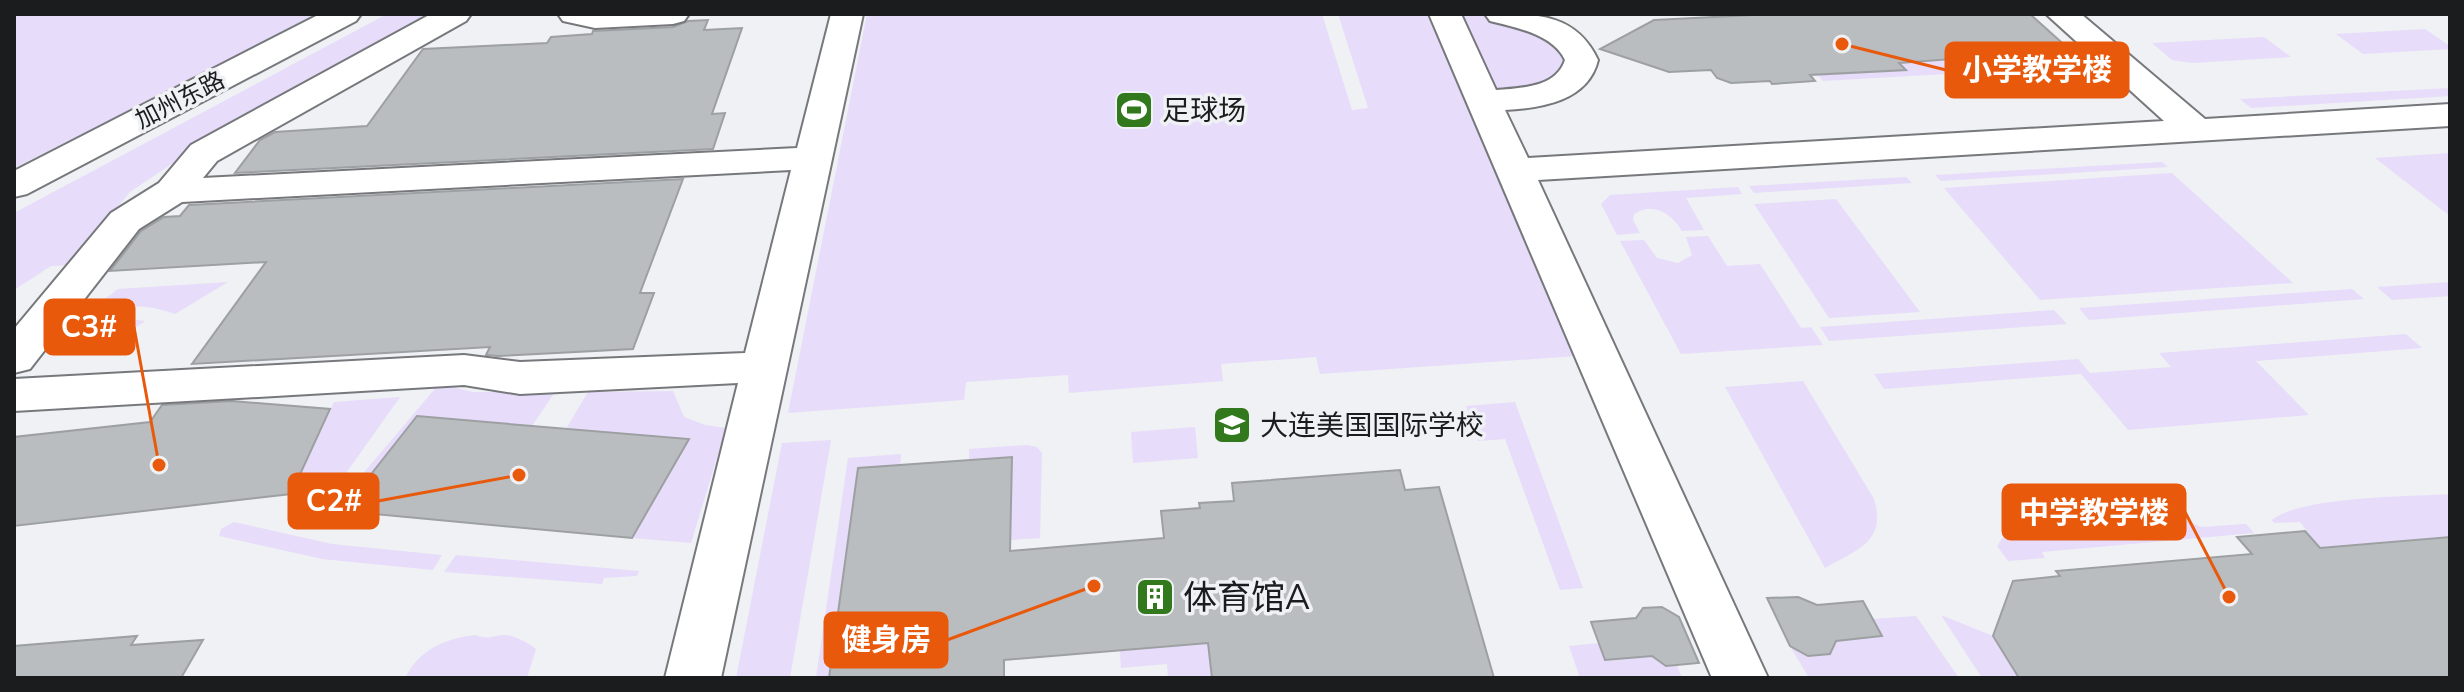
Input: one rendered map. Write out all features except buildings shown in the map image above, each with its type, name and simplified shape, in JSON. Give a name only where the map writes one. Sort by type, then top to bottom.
[{"type":"street","name":"加州东路","points":[[14,186],[345,14]]},
{"type":"street","points":[[14,358],[125,221],[173,191],[204,153],[455,14]]},
{"type":"street","points":[[574,14],[595,18],[673,14]]},
{"type":"street","points":[[693,678],[847,14]]},
{"type":"street","points":[[1455,14],[1484,101],[1740,678]]},
{"type":"street","points":[[1484,101],[1539,95],[1561,88],[1575,77],[1580,63],[1576,49],[1564,36],[1545,25],[1501,14]]},
{"type":"street","points":[[2062,14],[2195,129]]},
{"type":"street","points":[[1515,170],[2450,115]]},
{"type":"street","points":[[173,191],[813,158]]},
{"type":"street","points":[[14,395],[464,370],[520,378],[764,367]]},
{"type":"shaded area","points":[[14,14],[320,14],[14,168]]},
{"type":"shaded area","points":[[387,14],[442,14],[209,139],[130,192],[69,265],[51,266],[14,290],[14,213]]},
{"type":"shaded area","points":[[867,14],[1322,14],[1352,110],[1368,108],[1338,14],[1429,14],[1577,356],[1320,374],[1316,357],[1221,364],[1223,381],[1069,393],[1068,375],[966,382],[964,400],[788,413]]},
{"type":"shaded area","points":[[1501,14],[1545,25],[1575,77],[1484,101],[1446,15]]},
{"type":"shaded area","points":[[2425,29],[2450,49],[2363,54],[2336,34]]},
{"type":"shaded area","points":[[2264,37],[2291,57],[2192,63],[2172,60],[2152,43]]},
{"type":"shaded area","points":[[2070,50],[2087,66],[1823,81],[1818,75],[1905,70],[1899,63]]},
{"type":"shaded area","points":[[2450,88],[2450,96],[2251,108],[2240,99]]},
{"type":"shaded area","points":[[2450,153],[2450,216],[2375,158]]},
{"type":"shaded area","points":[[2162,162],[2168,167],[1941,181],[1935,175]]},
{"type":"shaded area","points":[[2172,173],[2293,283],[2040,300],[1944,188]]},
{"type":"shaded area","points":[[1906,177],[1912,183],[1754,193],[1749,186]]},
{"type":"shaded area","points":[[1738,187],[1742,194],[1686,198],[1704,230],[1682,231],[1673,219],[1661,211],[1648,209],[1634,214],[1633,220],[1640,233],[1617,235],[1601,204],[1610,195]]},
{"type":"shaded area","points":[[1836,199],[1920,312],[1829,318],[1754,204]]},
{"type":"shaded area","points":[[1708,236],[1727,266],[1760,264],[1801,328],[1811,327],[1823,345],[1681,354],[1620,241],[1644,240],[1657,258],[1678,263],[1692,255],[1686,237]]},
{"type":"shaded area","points":[[228,282],[175,314],[138,306],[117,309],[83,325],[74,323],[118,289]]},
{"type":"shaded area","points":[[2450,282],[2450,296],[2392,300],[2377,287]]},
{"type":"shaded area","points":[[2352,289],[2364,299],[2089,320],[2079,308]]},
{"type":"shaded area","points":[[2054,310],[2067,324],[1829,341],[1820,327]]},
{"type":"shaded area","points":[[129,319],[145,321],[109,341],[99,351],[85,355],[80,349],[93,331]]},
{"type":"shaded area","points":[[2406,334],[2422,348],[2256,361],[2309,415],[2128,430],[2081,374],[1884,389],[1874,374],[2078,359],[2090,373],[2171,367],[2159,353]]},
{"type":"shaded area","points":[[1803,381],[1874,499],[1877,514],[1873,535],[1866,543],[1825,568],[1725,387]]},
{"type":"shaded area","points":[[439,384],[473,392],[555,392],[532,426],[417,416],[342,511],[332,510]]},
{"type":"shaded area","points":[[673,391],[684,417],[705,425],[726,428],[691,543],[632,538],[688,439],[566,429],[588,392]]},
{"type":"shaded area","points":[[400,397],[334,490],[291,494],[334,402]]},
{"type":"shaded area","points":[[1515,402],[1583,588],[1560,590],[1505,439],[1478,441],[1466,406]]},
{"type":"shaded area","points":[[1195,427],[1198,458],[1133,463],[1131,432]]},
{"type":"shaded area","points":[[831,440],[790,678],[736,678],[782,443]]},
{"type":"shaded area","points":[[1037,447],[1042,453],[1040,538],[1010,540],[969,461],[969,449]]},
{"type":"shaded area","points":[[901,454],[900,466],[858,469],[829,678],[816,678],[848,458]]},
{"type":"shaded area","points":[[2450,494],[2450,537],[2320,548],[2300,522],[2274,523],[2272,520],[2287,512],[2330,502]]},
{"type":"shaded area","points":[[2180,518],[2201,527],[2246,524],[2254,533],[2042,552],[2045,558],[2008,561],[1997,546],[2006,533]]},
{"type":"shaded area","points":[[234,522],[332,544],[442,555],[433,570],[322,559],[219,536],[221,529]]},
{"type":"shaded area","points":[[456,555],[639,571],[637,576],[604,578],[602,584],[444,572]]},
{"type":"shaded area","points":[[1941,615],[1993,636],[2019,678],[1982,678]]},
{"type":"shaded area","points":[[1916,616],[1959,678],[1809,678],[1790,646],[1808,656],[1831,635],[1857,632],[1861,638],[1881,636],[1873,619]]},
{"type":"shaded area","points":[[475,635],[512,636],[536,649],[527,678],[405,678],[418,660],[434,647]]},
{"type":"shaded area","points":[[1208,643],[1212,678],[1168,678],[1167,664],[1121,668],[1120,651]]},
{"type":"shaded area","points":[[1599,643],[1605,660],[1648,647],[1677,665],[1682,678],[1580,678],[1569,646]]},
{"type":"place","name":"小学教学楼","points":[[1842,44]]},
{"type":"place","name":"足球场","points":[[1134,110]]},
{"type":"place","name":"大连美国国际学校","points":[[1232,425]]},
{"type":"place","name":"C3#","points":[[159,465]]},
{"type":"place","name":"C2#","points":[[519,475]]},
{"type":"place","name":"健身房","points":[[1094,586]]},
{"type":"place","name":"体育馆A","points":[[1155,597]]},
{"type":"place","name":"中学教学楼","points":[[2229,597]]}]
